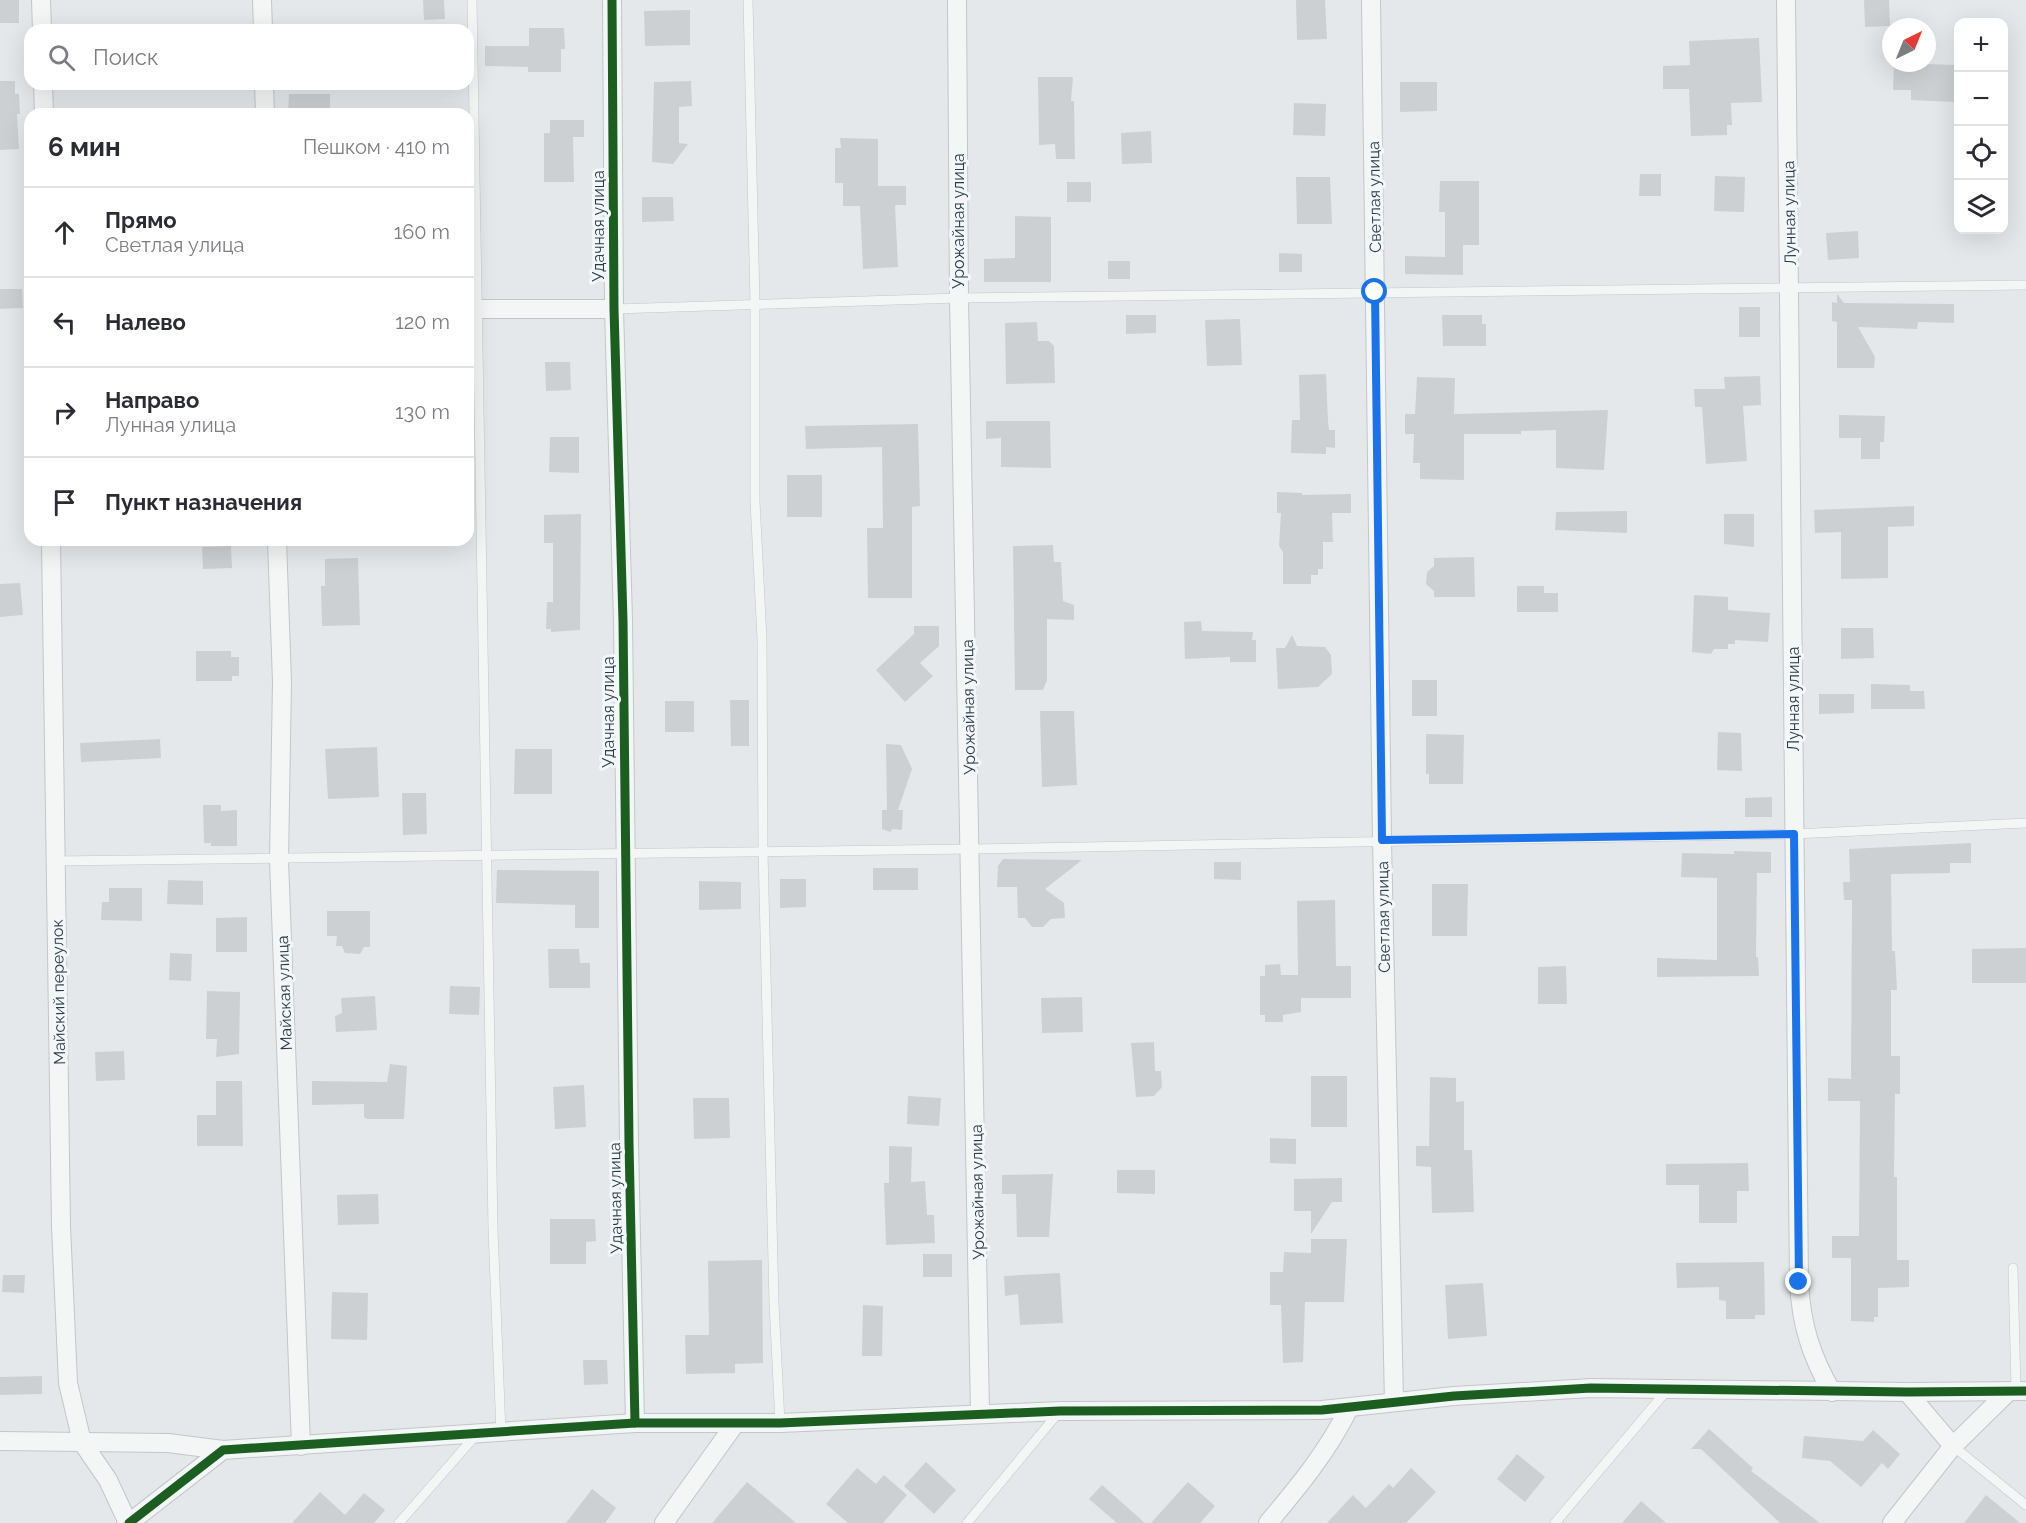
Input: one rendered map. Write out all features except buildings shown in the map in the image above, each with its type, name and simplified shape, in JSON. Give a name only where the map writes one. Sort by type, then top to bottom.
[{"type":"street","points":[[42,0],[42,24]]},
{"type":"street","points":[[262,0],[263,24]]},
{"type":"street","name":"Удачная улица","points":[[612,0],[614,309],[623,621],[624,853],[636,1423]]},
{"type":"street","name":"Урожайная улица","points":[[957,0],[959,298],[980,1413]]},
{"type":"street","name":"Светлая улица","points":[[1371,0],[1382,840],[1394,1402]]},
{"type":"street","name":"Лунная улица","points":[[1786,0],[1801,1309],[1803,1325],[1820,1371],[1832,1392]]},
{"type":"street","points":[[43,90],[44,108]]},
{"type":"street","points":[[264,90],[265,108]]},
{"type":"street","points":[[474,309],[614,309]]},
{"type":"street","name":"Майский переулок","points":[[51,546],[61,1226],[68,1383],[82,1442]]},
{"type":"street","name":"Майская улица","points":[[278,546],[282,682],[279,860],[301,1446]]},
{"type":"street","points":[[0,1441],[188,1444],[224,1450],[501,1434],[636,1423],[735,1424],[980,1413],[1349,1408],[1526,1390],[2017,1391]]},
{"type":"street","points":[[1892,1523],[1953,1446],[2017,1391]]},
{"type":"street","points":[[1906,1392],[1953,1446]]},
{"type":"street","points":[[1268,1523],[1334,1440],[1349,1408]]},
{"type":"street","points":[[664,1523],[735,1424]]},
{"type":"street","points":[[82,1442],[108,1480],[128,1523],[224,1450]]},
{"type":"lane","points":[[472,0],[472,24]]},
{"type":"lane","points":[[748,0],[755,303],[755,501],[762,639],[763,852],[774,1303],[780,1423]]},
{"type":"lane","points":[[472,90],[472,108]]},
{"type":"lane","points":[[614,309],[959,298],[2026,285]]},
{"type":"lane","points":[[474,351],[493,1229],[501,1434]]},
{"type":"lane","points":[[56,861],[279,860],[1794,834],[2026,823]]},
{"type":"lane","points":[[2013,1268],[2017,1391]]},
{"type":"lane","points":[[1555,1523],[1668,1389]]},
{"type":"lane","points":[[967,1523],[1060,1411]]},
{"type":"lane","points":[[399,1523],[476,1435]]},
{"type":"lane","points":[[1953,1446],[2026,1505]]},
{"type":"cycle path","points":[[612,0],[614,309],[623,621],[629,1143],[635,1423]]},
{"type":"cycle path","points":[[129,1523],[223,1450],[635,1423],[780,1423],[1060,1411],[1322,1410],[1454,1396],[1591,1388],[1907,1392],[2026,1391]]},
{"type":"route","points":[[1375,292],[1382,840],[1794,834],[1799,1282]]}]
